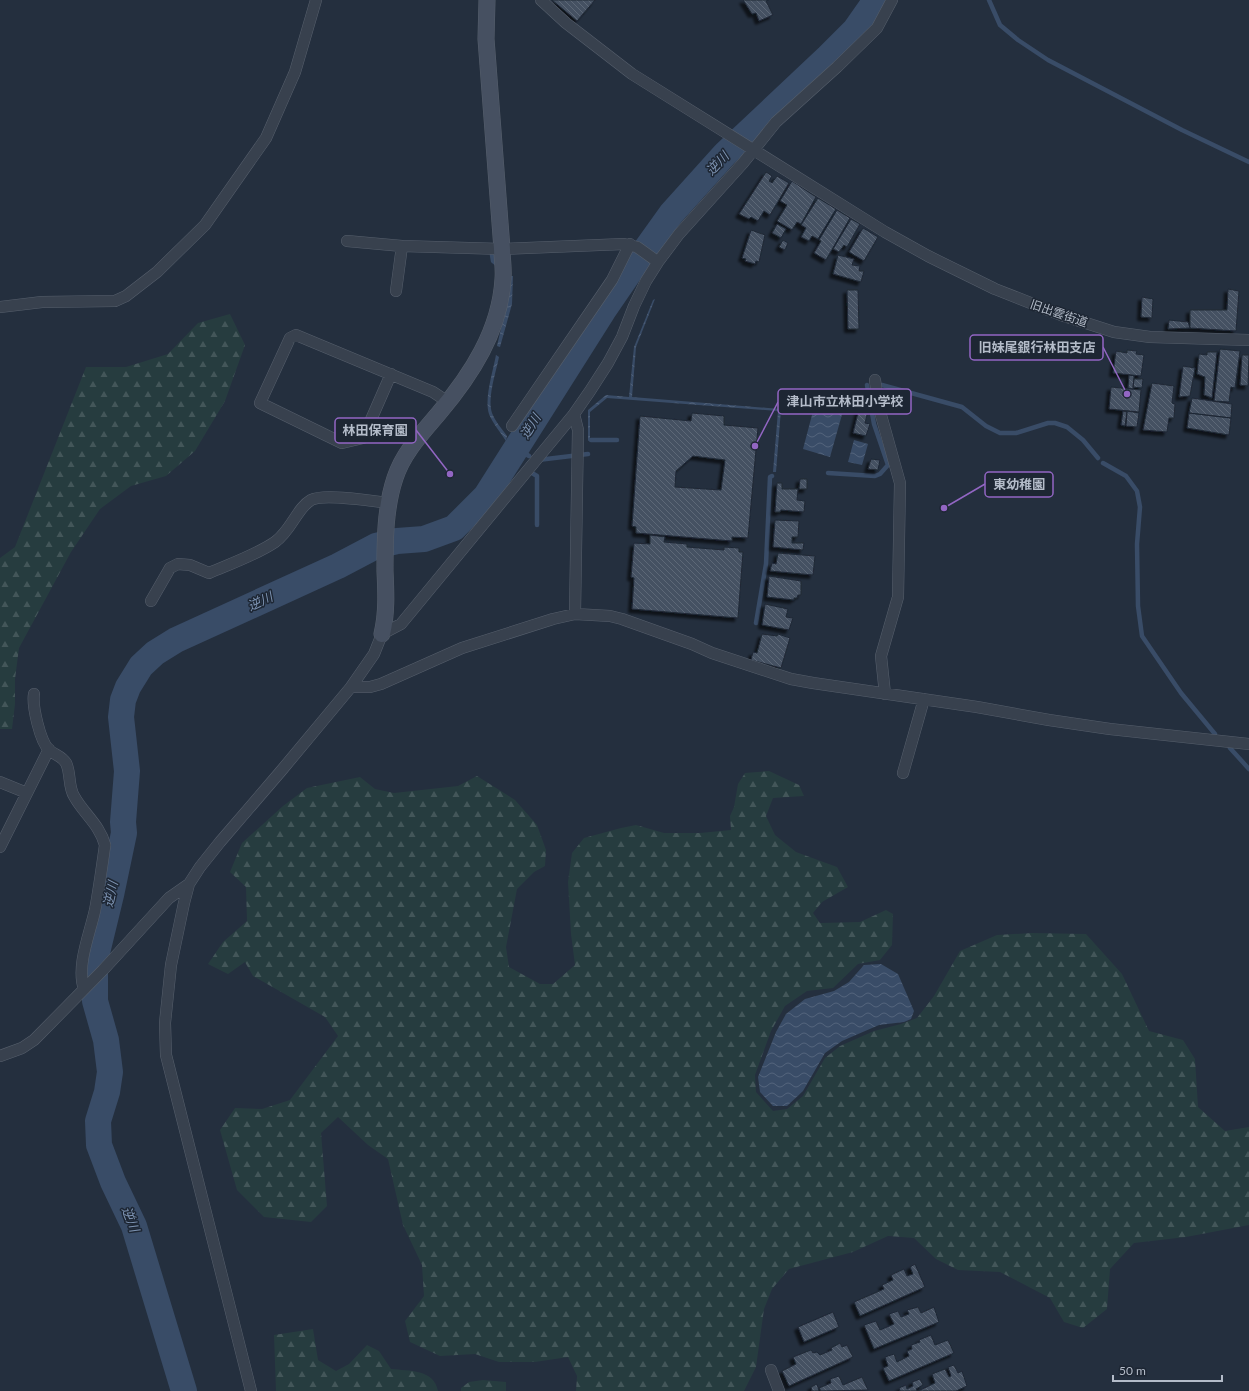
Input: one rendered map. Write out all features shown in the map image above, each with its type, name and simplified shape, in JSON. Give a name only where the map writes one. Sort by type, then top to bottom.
[{"type":"street","points":[[0,307],[42,302],[115,301],[126,296],[139,287],[189,241],[205,225],[266,138],[296,72],[316,0]]},
{"type":"street","points":[[251,1391],[166,1055],[164,1023],[171,965],[189,884],[200,867],[351,687],[374,654],[385,623],[386,523],[388,503],[395,476],[406,455],[468,375],[483,350],[494,326],[500,302],[503,279],[486,40],[487,0]]},
{"type":"street","name":"旧出雲街道","points":[[541,0],[566,23],[632,74],[885,232],[928,256],[995,289],[1061,315],[1114,332],[1150,337],[1249,340]]},
{"type":"street","points":[[382,634],[401,624],[574,414],[608,363],[622,337],[643,287],[658,262],[679,234],[743,163],[750,148],[877,28],[892,0]]},
{"type":"street","points":[[347,241],[402,246],[502,249],[634,246],[658,262]]},
{"type":"street","points":[[396,291],[402,246]]},
{"type":"street","points":[[512,426],[634,246]]},
{"type":"street","points":[[390,374],[363,438],[342,443],[260,403],[290,338],[296,335],[390,374],[433,392],[448,402]]},
{"type":"street","points":[[875,380],[879,408],[900,483],[898,597],[881,656],[885,694]]},
{"type":"street","points":[[574,414],[578,430],[575,614]]},
{"type":"street","points":[[151,601],[170,568],[178,564],[190,565],[209,573],[257,552],[276,542],[288,530],[303,508],[312,500],[324,497],[388,503]]},
{"type":"street","points":[[351,687],[370,687],[380,684],[462,648],[553,619],[575,614],[610,616],[791,679],[977,707],[1050,720],[1249,744]]},
{"type":"street","points":[[34,694],[33,701],[42,736],[49,749],[62,758],[66,764],[70,788],[74,796],[103,836],[105,845],[95,909],[86,941],[82,968],[82,983],[86,987]]},
{"type":"street","points":[[903,773],[924,699]]},
{"type":"street","points":[[0,847],[49,749]]},
{"type":"street","points":[[0,782],[27,793]]},
{"type":"street","points":[[0,1056],[22,1048],[34,1040],[103,970],[169,898],[189,884]]},
{"type":"street","points":[[771,1370],[779,1391]]},
{"type":"green space","points":[[230,314],[245,345],[225,401],[195,451],[166,476],[131,486],[100,509],[71,552],[19,648],[15,679],[15,704],[12,729],[0,729],[0,558],[15,547],[86,367],[126,367],[168,354],[198,323]]},
{"type":"green space","points":[[769,771],[799,785],[804,796],[773,798],[766,816],[775,835],[796,852],[837,867],[848,887],[822,902],[813,913],[820,923],[860,922],[886,910],[893,914],[892,945],[880,960],[858,964],[833,988],[807,991],[785,1006],[771,1031],[755,1075],[756,1092],[773,1111],[787,1109],[803,1096],[825,1058],[840,1046],[874,1031],[917,1018],[934,996],[960,951],[997,935],[1032,933],[1086,934],[1122,974],[1149,1031],[1183,1040],[1195,1059],[1198,1107],[1225,1131],[1249,1127],[1249,1225],[1186,1237],[1134,1243],[1110,1269],[1107,1309],[1083,1328],[1064,1322],[1050,1298],[1000,1272],[958,1270],[936,1259],[914,1238],[888,1236],[853,1252],[789,1269],[772,1289],[764,1309],[756,1367],[744,1391],[576,1391],[577,1376],[568,1357],[535,1362],[499,1362],[475,1354],[440,1356],[410,1342],[405,1321],[424,1296],[422,1265],[403,1225],[388,1159],[368,1145],[338,1117],[321,1133],[327,1206],[311,1222],[264,1217],[237,1190],[220,1130],[235,1108],[262,1109],[290,1100],[338,1036],[325,1017],[253,976],[245,962],[228,974],[208,964],[223,942],[247,921],[246,887],[230,872],[242,843],[283,806],[307,788],[360,777],[375,789],[394,793],[458,786],[477,776],[515,800],[537,825],[546,850],[545,866],[534,872],[517,889],[506,947],[509,967],[540,984],[553,984],[575,965],[571,934],[568,882],[572,853],[584,838],[636,825],[664,833],[700,833],[731,830],[730,816],[734,807],[738,784],[745,773]]},
{"type":"green space","points":[[313,1329],[318,1360],[336,1371],[349,1364],[367,1345],[379,1351],[391,1369],[420,1372],[432,1379],[436,1384],[438,1391],[276,1391],[274,1335]]},
{"type":"green space","points":[[483,1380],[506,1382],[506,1391],[461,1391],[461,1388],[469,1382]]},
{"type":"water","points":[[509,276],[513,276],[512,304],[500,347],[497,346],[507,302]]},
{"type":"water","points":[[655,299],[636,347],[632,397],[781,409],[776,472],[773,472],[778,411],[607,398],[590,412],[590,440],[588,441],[588,410],[606,395],[629,397],[634,347],[653,300]]},
{"type":"water","points":[[496,355],[499,357],[491,393],[491,407],[495,419],[507,436],[506,441],[489,414],[488,408],[488,393]]},
{"type":"water","points":[[817,396],[845,404],[830,457],[803,449]]},
{"type":"water","points":[[854,440],[868,444],[862,465],[848,462]]},
{"type":"water","points":[[881,964],[898,974],[914,1011],[911,1019],[904,1022],[879,1025],[842,1041],[825,1053],[803,1091],[787,1106],[773,1106],[760,1092],[758,1077],[776,1032],[786,1014],[805,999],[834,991],[849,982],[864,965]]},
{"type":"building","points":[[552,0],[595,0],[577,21]]},
{"type":"building","points":[[743,0],[769,0],[766,1],[773,15],[759,21],[756,13],[752,14]]},
{"type":"building","points":[[766,172],[772,176],[769,181],[772,183],[777,176],[789,183],[770,215],[764,211],[758,221],[751,217],[749,219],[739,214]]},
{"type":"building","points":[[792,181],[816,197],[801,224],[797,222],[792,230],[777,221],[787,205],[780,201]]},
{"type":"building","points":[[818,198],[836,209],[818,239],[812,236],[809,241],[801,237],[806,228],[801,225]]},
{"type":"building","points":[[837,210],[850,218],[826,260],[814,253],[821,241],[819,240]]},
{"type":"building","points":[[851,219],[860,224],[847,247],[844,245],[839,252],[833,249]]},
{"type":"building","points":[[777,224],[786,229],[781,238],[772,233]]},
{"type":"building","points":[[863,228],[878,237],[864,261],[849,252]]},
{"type":"building","points":[[751,230],[765,235],[759,262],[756,261],[755,264],[745,261],[746,259],[742,258]]},
{"type":"building","points":[[783,240],[788,243],[785,250],[779,247]]},
{"type":"building","points":[[838,255],[854,259],[852,265],[860,266],[859,271],[864,271],[861,282],[833,274]]},
{"type":"building","points":[[1228,289],[1239,291],[1236,331],[1190,328],[1190,310],[1227,310]]},
{"type":"building","points":[[847,290],[858,290],[859,329],[848,329]]},
{"type":"building","points":[[1142,297],[1153,299],[1152,318],[1141,317]]},
{"type":"building","points":[[1169,320],[1188,322],[1190,328],[1168,329]]},
{"type":"building","points":[[1220,349],[1240,351],[1235,388],[1231,387],[1229,402],[1214,401]]},
{"type":"building","points":[[1127,350],[1137,351],[1136,354],[1144,355],[1141,376],[1113,373],[1116,351],[1127,353]]},
{"type":"building","points":[[1207,352],[1217,352],[1212,398],[1204,395],[1205,377],[1197,374],[1199,354],[1207,355]]},
{"type":"building","points":[[1242,355],[1249,355],[1248,386],[1240,385]]},
{"type":"building","points":[[1183,366],[1195,368],[1190,396],[1179,397]]},
{"type":"building","points":[[1129,375],[1134,376],[1133,389],[1128,388]]},
{"type":"building","points":[[1134,379],[1143,379],[1142,388],[1133,387]]},
{"type":"building","points":[[1152,383],[1174,386],[1172,403],[1175,404],[1174,418],[1169,418],[1167,432],[1143,430]]},
{"type":"building","points":[[1111,387],[1141,390],[1139,412],[1109,409]]},
{"type":"building","points":[[1192,398],[1232,404],[1231,418],[1189,413]]},
{"type":"building","points":[[859,409],[868,411],[865,423],[870,424],[866,436],[853,433]]},
{"type":"building","points":[[1123,411],[1127,412],[1125,426],[1121,425]]},
{"type":"building","points":[[1127,411],[1139,413],[1137,427],[1126,426]]},
{"type":"building","points":[[692,413],[724,416],[724,425],[758,428],[748,538],[732,537],[732,541],[636,533],[636,527],[632,526],[640,416],[691,421]],"holes":[[[693,456],[725,460],[721,490],[675,487],[676,471]]]},
{"type":"building","points":[[1189,413],[1231,418],[1229,435],[1187,428]]},
{"type":"building","points":[[871,459],[880,460],[878,470],[868,469]]},
{"type":"building","points":[[800,479],[807,479],[807,489],[799,489]]},
{"type":"building","points":[[777,483],[782,483],[782,489],[798,489],[797,500],[805,501],[804,512],[781,510],[780,512],[775,512]]},
{"type":"building","points":[[775,520],[799,521],[798,537],[792,537],[792,543],[804,543],[803,550],[773,547]]},
{"type":"building","points":[[650,535],[665,537],[664,542],[687,544],[687,547],[724,550],[724,547],[739,548],[739,552],[743,552],[738,618],[632,609],[634,578],[631,577],[634,543],[650,544]]},
{"type":"building","points":[[778,553],[815,556],[813,575],[770,571],[772,563],[776,564]]},
{"type":"building","points":[[769,576],[801,581],[801,595],[798,595],[797,598],[794,598],[794,600],[767,597]]},
{"type":"building","points":[[765,604],[788,609],[786,617],[793,618],[789,630],[762,625]]},
{"type":"building","points":[[762,634],[777,636],[778,634],[790,638],[781,668],[751,660],[753,652],[757,653]]},
{"type":"building","points":[[915,1264],[925,1287],[860,1316],[854,1302],[884,1289],[882,1285],[893,1280],[891,1275],[904,1269],[907,1276],[913,1274],[910,1267]]},
{"type":"building","points":[[918,1307],[921,1313],[934,1307],[939,1322],[874,1349],[864,1325],[876,1321],[880,1330],[894,1324],[889,1314],[898,1311],[901,1317],[909,1314],[907,1310]]},
{"type":"building","points":[[833,1312],[839,1327],[804,1342],[798,1327]]},
{"type":"building","points":[[931,1335],[935,1345],[948,1340],[954,1353],[889,1381],[883,1368],[888,1366],[885,1357],[894,1354],[897,1362],[909,1356],[907,1351],[912,1349],[911,1345],[920,1342],[919,1340]]},
{"type":"building","points":[[840,1343],[842,1347],[847,1345],[853,1357],[789,1386],[782,1371],[796,1364],[793,1357],[811,1350],[813,1353],[817,1352],[820,1355],[832,1350],[831,1348]]},
{"type":"building","points":[[954,1365],[958,1373],[962,1371],[967,1386],[956,1391],[918,1391],[935,1383],[932,1374],[945,1369],[949,1377],[951,1376],[948,1367]]},
{"type":"building","points":[[839,1376],[843,1385],[862,1377],[868,1390],[821,1391],[819,1388],[831,1383],[830,1379]]},
{"type":"building","points":[[920,1379],[923,1385],[916,1389],[917,1391],[900,1391],[899,1388],[906,1385],[907,1389],[913,1386],[912,1382]]},
{"type":"building","points":[[817,1384],[819,1391],[812,1391],[811,1387]]},
{"type":"waterway","name":"逆川","points":[[184,1391],[134,1226],[113,1182],[99,1145],[98,1121],[107,1092],[110,1072],[106,1040],[95,1001],[95,961],[124,833],[123,822],[127,771],[121,717],[123,700],[128,687],[141,666],[155,653],[176,640],[338,566],[376,546],[397,541],[424,539],[454,528],[486,496],[603,311],[671,214],[725,154],[855,30],[876,0]]},
{"type":"waterway","points":[[989,0],[1000,25],[1018,40],[1048,60],[1182,130],[1249,162]]},
{"type":"waterway","points":[[492,255],[493,261],[497,264]]},
{"type":"waterway","points":[[828,473],[875,476],[880,474],[888,465],[874,424],[867,385]]},
{"type":"waterway","points":[[882,385],[962,407],[986,426],[1000,433],[1016,433],[1048,423],[1055,423],[1067,427],[1083,440],[1098,458]]},
{"type":"waterway","points":[[591,440],[617,440]]},
{"type":"waterway","points":[[512,445],[529,456]]},
{"type":"waterway","points":[[538,460],[588,454]]},
{"type":"waterway","points":[[1103,463],[1126,476],[1137,491],[1140,507],[1137,544],[1138,606],[1142,636],[1181,693],[1215,734]]},
{"type":"waterway","points":[[532,473],[537,476],[537,525]]},
{"type":"waterway","points":[[756,623],[766,564],[770,477],[772,476]]},
{"type":"waterway","points":[[1230,748],[1249,769]]},
{"type":"place","name":"旧妹尾銀行林田支店","points":[[1127,394]]},
{"type":"place","name":"津山市立林田小学校","points":[[755,446]]},
{"type":"place","name":"林田保育園","points":[[450,474]]},
{"type":"place","name":"東幼稚園","points":[[944,508]]}]
